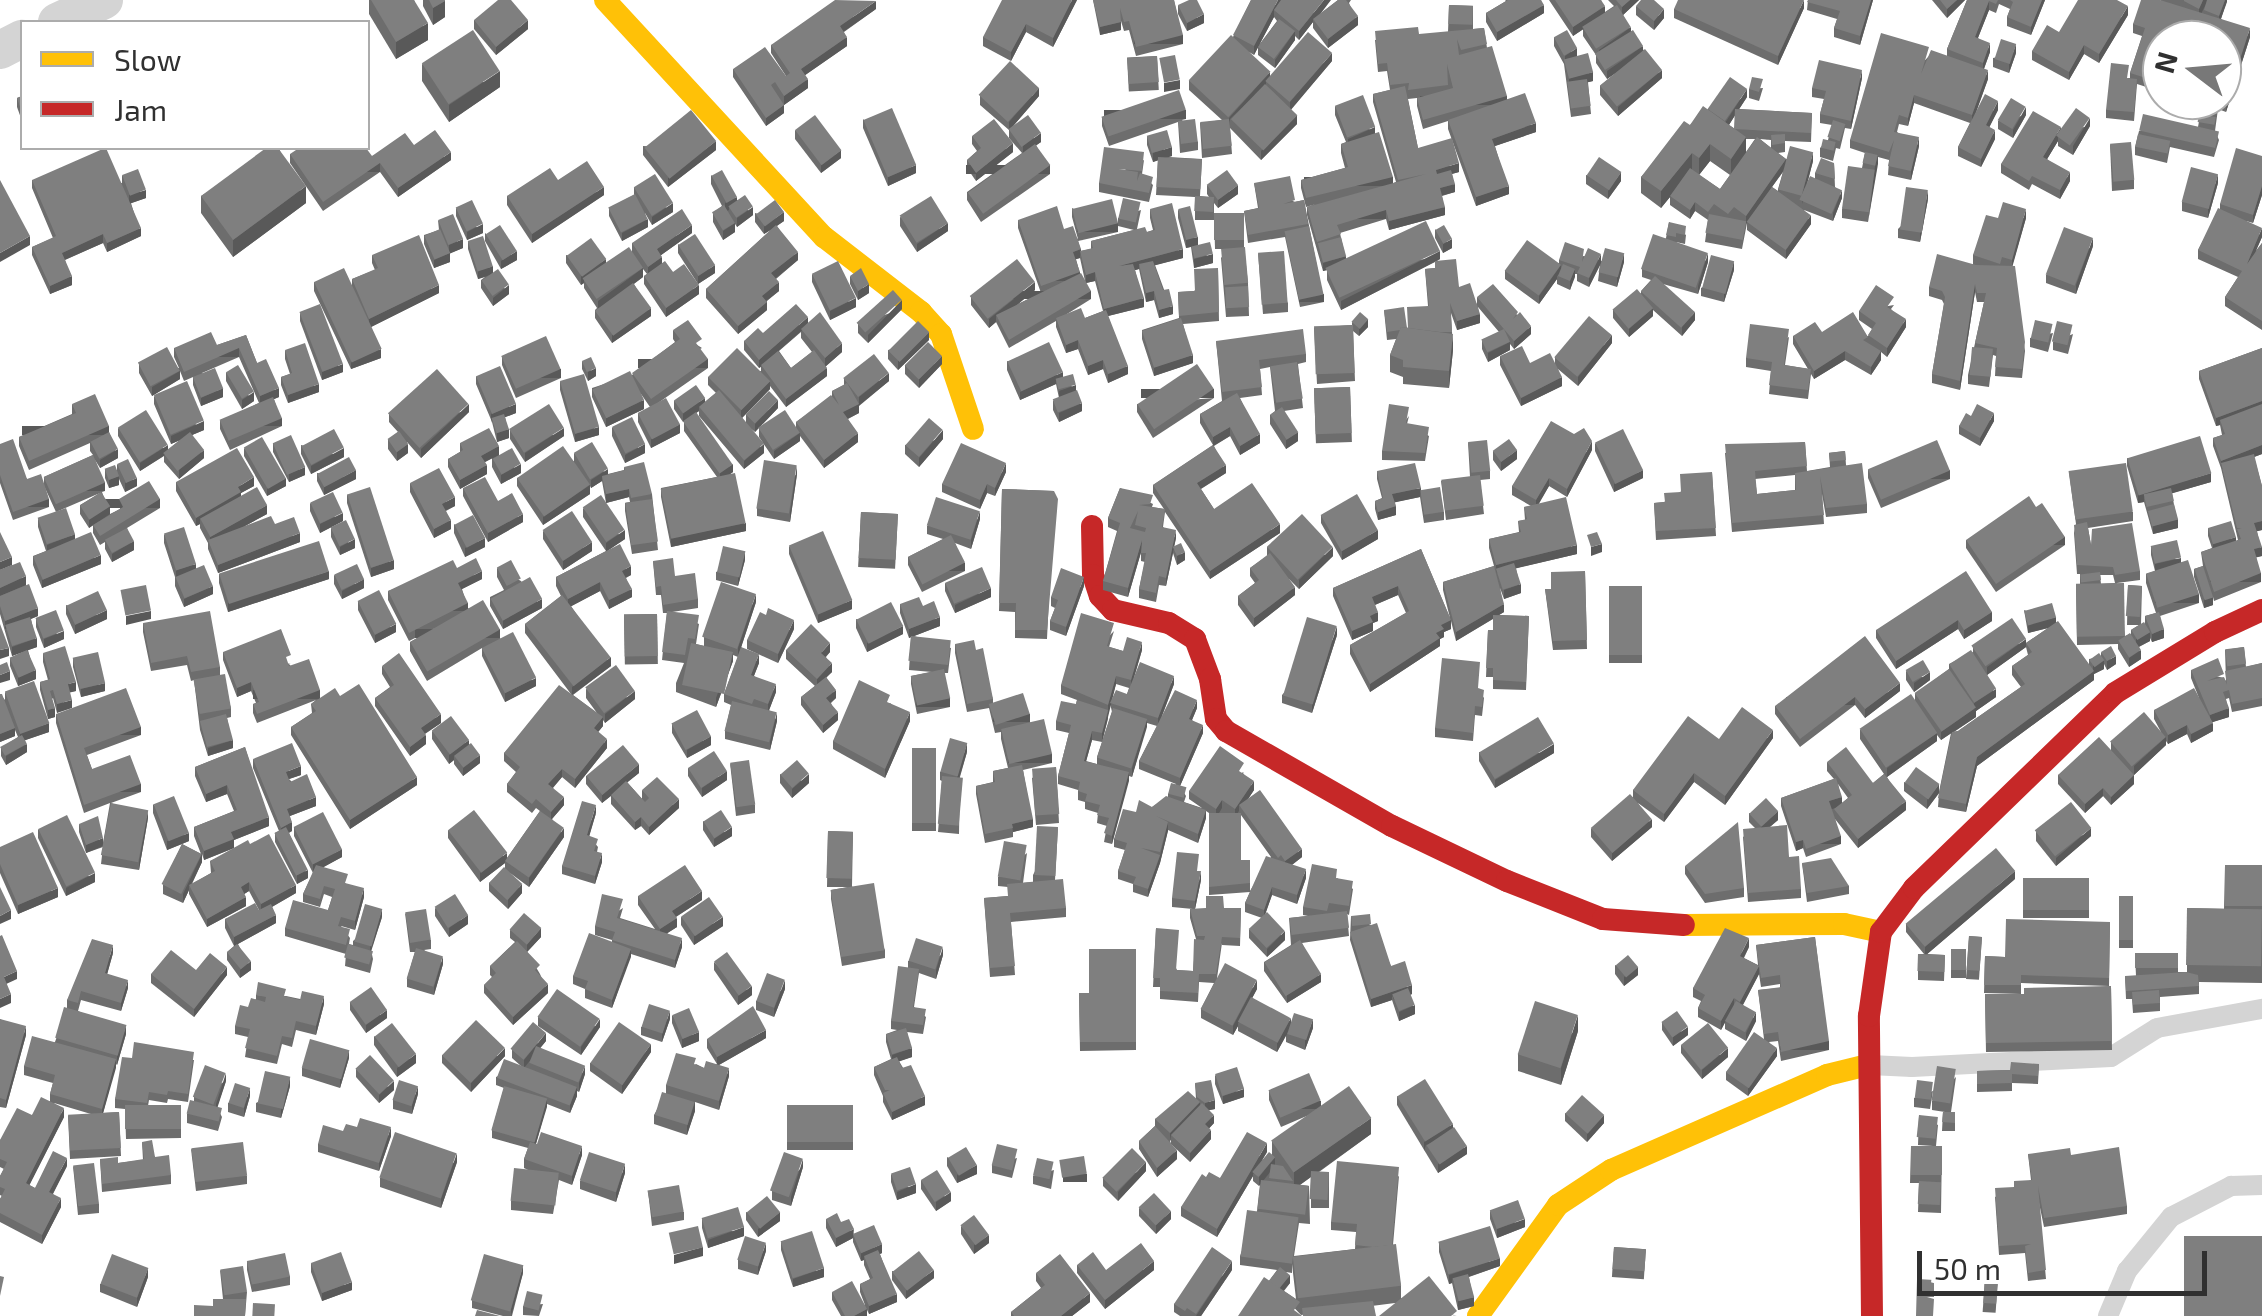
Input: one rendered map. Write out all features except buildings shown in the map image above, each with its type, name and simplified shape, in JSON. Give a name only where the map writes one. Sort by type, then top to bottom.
[{"type":"street","points":[[62,20],[104,0]]},
{"type":"street","points":[[605,0],[824,237],[921,312],[940,334],[973,429]]},
{"type":"street","points":[[1092,526],[1092,575],[1100,596],[1112,610],[1169,622],[1195,639],[1210,678],[1216,719],[1226,730],[1392,826],[1507,881],[1603,919],[1700,926],[1844,924],[1881,932]]},
{"type":"street","points":[[1872,1316],[1868,1065],[1870,1000],[1881,932],[1914,888],[2115,693],[2214,632],[2262,610]]},
{"type":"street","points":[[1478,1316],[1558,1204],[1611,1170],[1827,1075],[1868,1065]]},
{"type":"lane","points":[[1868,1065],[1912,1068],[2111,1057],[2157,1028],[2262,1008]]},
{"type":"lane","points":[[2108,1316],[2127,1272],[2172,1218],[2231,1186],[2262,1185]]},
{"type":"traffic: slow","points":[[605,0],[824,237],[921,312],[941,334],[973,429]]},
{"type":"traffic: slow","points":[[1684,925],[1844,924],[1881,932]]},
{"type":"traffic: slow","points":[[1478,1316],[1558,1205],[1611,1170],[1827,1075],[1868,1065]]},
{"type":"traffic: jam","points":[[1092,526],[1093,575],[1100,596],[1113,610],[1169,623],[1195,639],[1210,679],[1216,719],[1226,731],[1392,826],[1507,881],[1603,919],[1684,925]]},
{"type":"traffic: jam","points":[[1872,1316],[1869,1016],[1881,932],[1914,888],[2115,693],[2215,632],[2262,610]]}]
